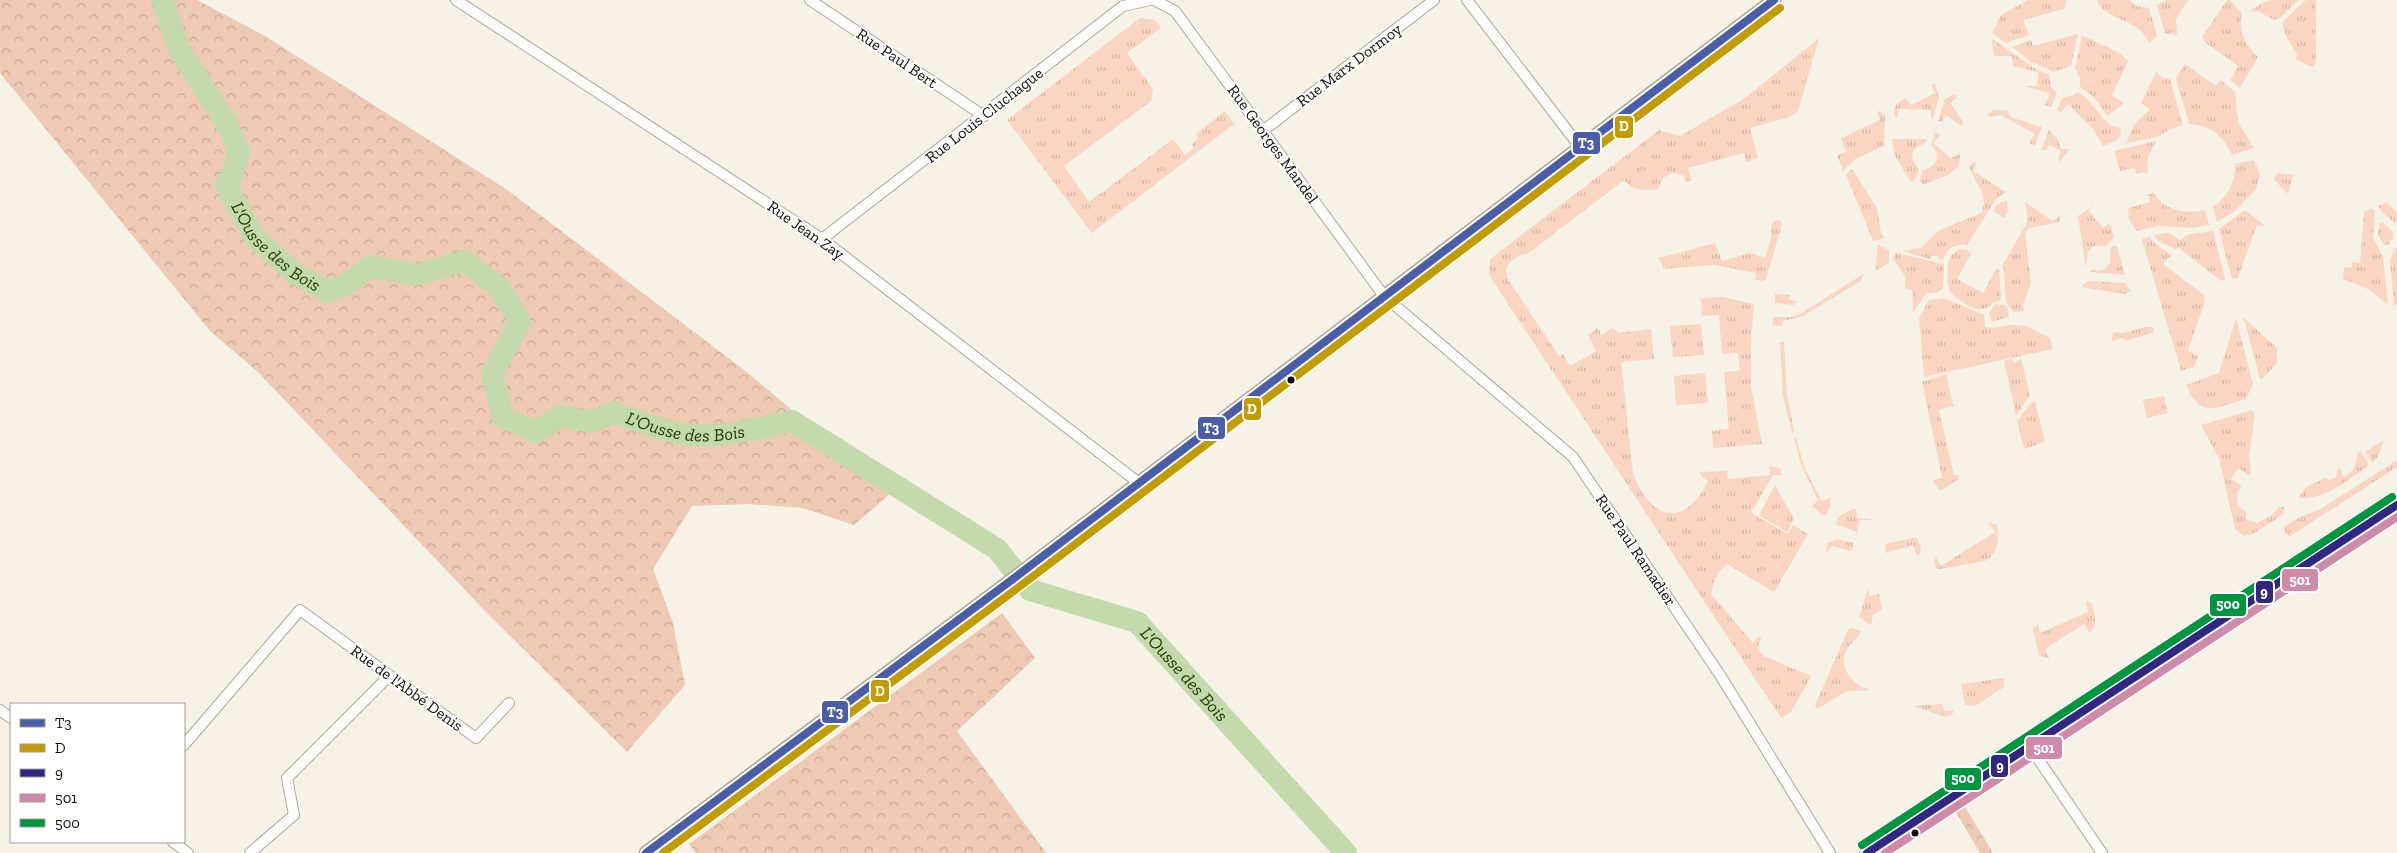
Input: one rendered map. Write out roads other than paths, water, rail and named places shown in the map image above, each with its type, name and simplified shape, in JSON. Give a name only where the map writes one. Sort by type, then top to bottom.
[{"type":"main road","points":[[1867,853],[2397,505]]},
{"type":"street","name":"Rue Jean Zay","points":[[456,0],[822,239],[1139,482]]},
{"type":"street","name":"Rue Paul Bert","points":[[810,0],[984,116]]},
{"type":"street","name":"Rue Louis Cluchague","points":[[822,239],[984,116],[1123,6],[1152,0]]},
{"type":"street","name":"Rue Georges Mandel","points":[[1152,0],[1175,11],[1384,296]]},
{"type":"street","name":"Rue Marx Dormoy","points":[[1264,130],[1434,0]]},
{"type":"street","points":[[1467,0],[1580,147]]},
{"type":"street","points":[[646,853],[1004,585],[1774,0]]},
{"type":"street","name":"Rue Paul Ramadier","points":[[1384,296],[1573,457],[1720,675],[1830,853]]},
{"type":"street","name":"Rue de l'Abbé Denis","points":[[185,744],[300,610],[476,738],[509,703]]},
{"type":"street","points":[[250,853],[294,816],[287,778],[389,676]]},
{"type":"street","points":[[2030,747],[2102,853]]},
{"type":"street","points":[[174,843],[188,853]]},
{"type":"waterway","name":"L'Ousse des Bois","points":[[162,0],[179,49],[227,124],[239,152],[234,170],[226,185],[255,238],[295,273],[328,292],[350,282],[371,266],[415,275],[464,261],[499,287],[520,322],[492,374],[503,417],[536,432],[561,416],[592,422],[613,412],[661,429],[681,434],[704,436],[755,429],[792,421],[997,549],[1030,590],[1137,622],[1346,853]]}]
